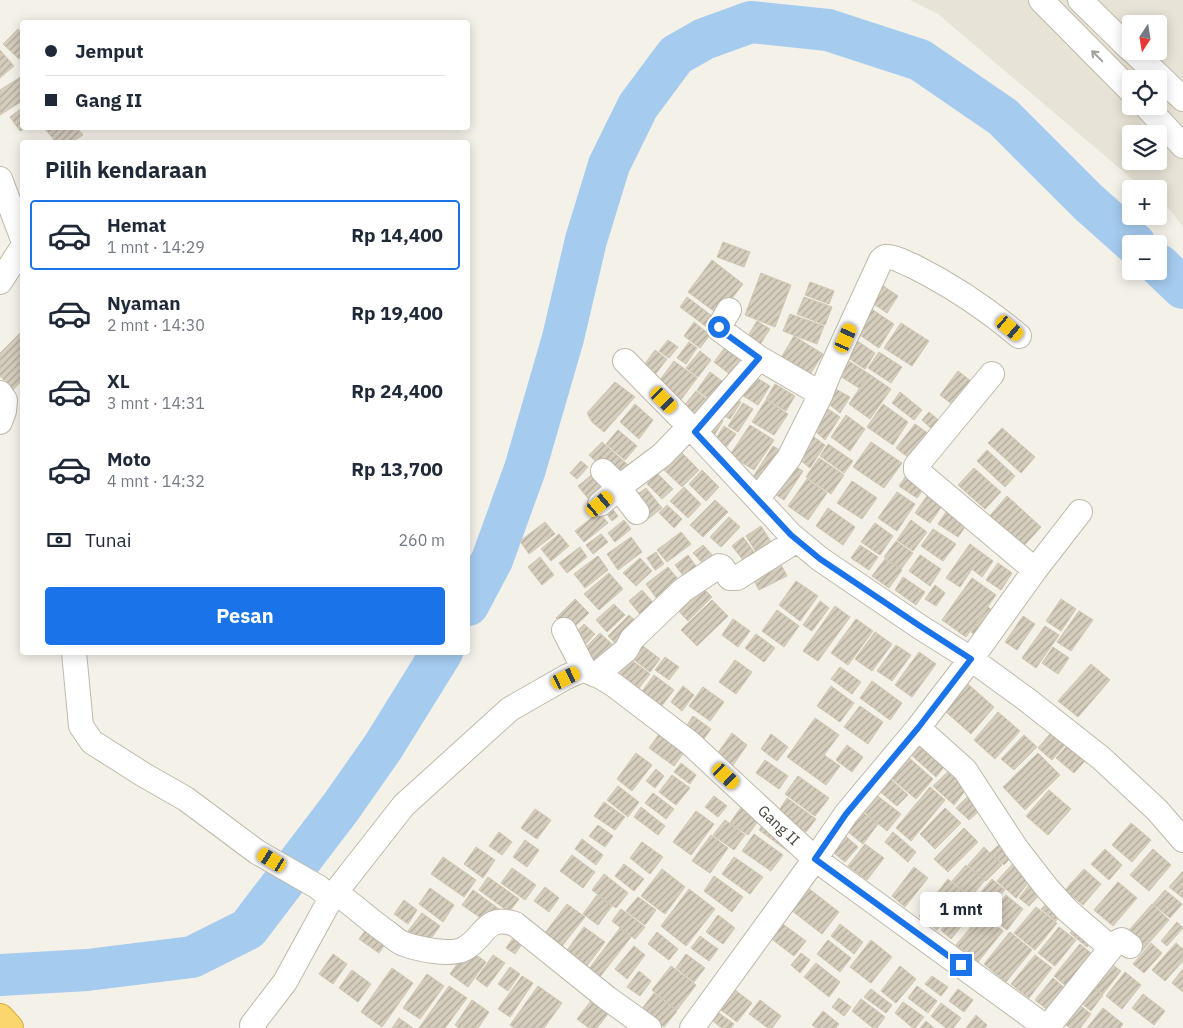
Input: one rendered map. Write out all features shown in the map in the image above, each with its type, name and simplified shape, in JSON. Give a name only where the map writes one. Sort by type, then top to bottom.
[{"type":"highway","points":[[0,1018],[8,1028]]},
{"type":"street","points":[[1041,0],[1122,82]]},
{"type":"street","points":[[1080,0],[1122,40]]},
{"type":"street","points":[[1142,60],[1183,100]]},
{"type":"street","points":[[1154,115],[1183,146]]},
{"type":"street","points":[[0,179],[20,232]]},
{"type":"street","points":[[0,282],[20,251]]},
{"type":"street","points":[[758,498],[789,458],[821,394],[884,257],[902,261],[935,278],[985,309],[1019,336]]},
{"type":"street","points":[[729,310],[719,329],[759,358],[821,394]]},
{"type":"street","points":[[600,504],[611,480],[662,455],[692,429],[759,358]]},
{"type":"street","points":[[625,361],[758,498],[791,535],[820,559],[971,659],[1026,699],[1101,758],[1156,810],[1183,840]]},
{"type":"street","points":[[992,374],[916,466],[916,470],[1035,570]]},
{"type":"street","points":[[0,393],[5,400],[4,412],[0,422]]},
{"type":"street","points":[[611,480],[637,512]]},
{"type":"street","points":[[692,1028],[846,814],[918,728],[1080,512]]},
{"type":"street","points":[[254,1028],[252,1025],[285,982],[328,893],[404,805],[441,771],[510,709],[566,678],[598,676],[626,650],[632,639],[683,590],[719,566],[722,567],[730,578],[736,578],[797,540]]},
{"type":"street","points":[[564,630],[598,676]]},
{"type":"street","points":[[74,655],[81,726],[92,742],[186,799],[257,852],[328,893],[348,902],[373,923],[402,943],[422,949],[447,952],[463,950],[479,937],[489,924],[497,922],[515,924],[606,998],[649,1028]]},
{"type":"street","name":"Gang II","points":[[598,676],[690,743],[815,859],[1047,1028]]},
{"type":"street","points":[[918,728],[965,770],[1016,848],[1067,910],[1120,947],[1047,1028]]},
{"type":"shaded area","points":[[910,0],[1183,0],[1183,227],[1167,207],[1167,180],[1133,180],[938,14]]},
{"type":"building","points":[[18,29],[20,31],[20,58],[19,59],[3,44]]},
{"type":"building","points":[[0,50],[14,66],[0,78]]},
{"type":"building","points":[[20,77],[20,102],[0,115],[0,90]]},
{"type":"building","points":[[20,110],[20,130],[22,130],[20,131],[10,117]]},
{"type":"building","points":[[46,130],[79,130],[83,135],[75,140],[54,140]]},
{"type":"building","points":[[723,242],[750,252],[744,267],[717,257]]},
{"type":"building","points":[[712,260],[743,284],[719,315],[688,292]]},
{"type":"building","points":[[761,273],[791,285],[775,327],[745,315]]},
{"type":"building","points":[[810,282],[834,291],[829,304],[805,295]]},
{"type":"building","points":[[879,283],[898,296],[887,313],[868,300]]},
{"type":"building","points":[[687,297],[720,322],[712,331],[680,307]]},
{"type":"building","points":[[804,297],[832,307],[825,325],[797,314]]},
{"type":"building","points":[[867,306],[894,324],[879,348],[851,329]]},
{"type":"building","points":[[790,314],[824,326],[817,344],[783,331]]},
{"type":"building","points":[[757,321],[770,329],[757,349],[745,341]]},
{"type":"building","points":[[694,322],[710,335],[700,348],[684,336]]},
{"type":"building","points":[[901,323],[929,341],[912,366],[884,348]]},
{"type":"building","points":[[20,333],[20,382],[13,390],[0,376],[0,353]]},
{"type":"building","points":[[794,336],[823,354],[809,376],[781,358]]},
{"type":"building","points":[[850,336],[875,353],[865,369],[839,352]]},
{"type":"building","points":[[668,340],[678,347],[669,358],[659,351]]},
{"type":"building","points":[[689,342],[697,348],[686,364],[677,358]]},
{"type":"building","points":[[726,346],[745,361],[733,377],[714,362]]},
{"type":"building","points":[[655,350],[667,359],[651,380],[639,372]]},
{"type":"building","points":[[700,351],[711,360],[698,377],[686,368]]},
{"type":"building","points":[[879,352],[902,367],[891,383],[868,368]]},
{"type":"building","points":[[841,356],[869,374],[859,388],[832,371]]},
{"type":"building","points":[[674,361],[697,378],[677,405],[654,388]]},
{"type":"building","points":[[958,371],[976,385],[958,409],[940,395]]},
{"type":"building","points":[[710,372],[726,384],[713,402],[697,390]]},
{"type":"building","points":[[869,374],[891,389],[870,419],[849,404]]},
{"type":"building","points":[[752,375],[770,386],[758,405],[740,394]]},
{"type":"building","points":[[615,382],[635,397],[604,432],[592,422],[587,413]]},
{"type":"building","points":[[775,384],[795,396],[786,411],[766,399]]},
{"type":"building","points":[[832,387],[850,397],[840,413],[825,401]]},
{"type":"building","points":[[696,391],[713,404],[697,425],[679,412]]},
{"type":"building","points":[[900,392],[922,410],[914,420],[892,403]]},
{"type":"building","points":[[730,395],[741,402],[730,419],[719,413]]},
{"type":"building","points":[[766,400],[788,414],[774,435],[752,422]]},
{"type":"building","points":[[743,403],[753,409],[738,432],[728,426]]},
{"type":"building","points":[[635,404],[653,420],[639,439],[620,422]]},
{"type":"building","points":[[883,404],[908,422],[893,445],[867,427]]},
{"type":"building","points":[[822,405],[840,417],[825,440],[812,428]]},
{"type":"building","points":[[929,412],[943,424],[936,433],[922,420]]},
{"type":"building","points":[[713,415],[723,421],[712,439],[702,433]]},
{"type":"building","points":[[846,415],[865,429],[850,451],[831,437]]},
{"type":"building","points":[[915,424],[933,437],[914,462],[896,448]]},
{"type":"building","points":[[750,425],[774,440],[754,470],[730,455]]},
{"type":"building","points":[[724,426],[736,434],[724,450],[713,443]]},
{"type":"building","points":[[1002,428],[1035,457],[1021,473],[988,443]]},
{"type":"building","points":[[618,430],[637,446],[625,460],[606,444]]},
{"type":"building","points":[[807,432],[825,445],[810,468],[794,455]]},
{"type":"building","points":[[602,442],[628,465],[615,479],[589,455]]},
{"type":"building","points":[[871,442],[902,463],[884,488],[853,467]]},
{"type":"building","points":[[828,444],[853,461],[844,473],[820,456]]},
{"type":"building","points":[[773,446],[786,454],[766,485],[753,477]]},
{"type":"building","points":[[679,450],[699,470],[682,487],[661,467]]},
{"type":"building","points":[[987,450],[1015,476],[1005,487],[977,461]]},
{"type":"building","points":[[819,458],[844,475],[831,494],[806,477]]},
{"type":"building","points":[[581,461],[588,467],[577,479],[570,473]]},
{"type":"building","points":[[789,463],[803,471],[784,500],[770,491]]},
{"type":"building","points":[[974,468],[1001,492],[985,509],[958,485]]},
{"type":"building","points":[[702,470],[719,487],[706,501],[689,484]]},
{"type":"building","points":[[910,470],[928,483],[917,498],[899,486]]},
{"type":"building","points":[[594,473],[607,490],[591,502],[578,486]]},
{"type":"building","points":[[657,473],[673,489],[662,499],[647,484]]},
{"type":"building","points":[[807,479],[827,493],[808,520],[788,506]]},
{"type":"building","points":[[852,481],[877,498],[862,519],[837,503]]},
{"type":"building","points":[[684,487],[701,504],[688,518],[670,501]]},
{"type":"building","points":[[646,488],[662,508],[648,519],[632,498]]},
{"type":"building","points":[[897,492],[915,504],[897,531],[878,518]]},
{"type":"building","points":[[927,496],[942,506],[930,523],[915,513]]},
{"type":"building","points":[[1007,496],[1041,527],[1021,549],[987,519]]},
{"type":"building","points":[[715,500],[728,512],[703,537],[690,525]]},
{"type":"building","points":[[667,505],[682,519],[674,528],[659,513]]},
{"type":"building","points":[[610,506],[618,516],[612,521],[604,510]]},
{"type":"building","points":[[950,506],[970,520],[958,537],[938,524]]},
{"type":"building","points":[[828,508],[855,527],[843,545],[816,526]]},
{"type":"building","points":[[599,512],[608,523],[584,542],[575,531]]},
{"type":"building","points":[[729,517],[740,527],[721,547],[710,537]]},
{"type":"building","points":[[624,520],[631,529],[615,542],[608,533]]},
{"type":"building","points":[[911,520],[927,532],[913,551],[897,540]]},
{"type":"building","points":[[545,522],[555,534],[529,554],[520,541]]},
{"type":"building","points":[[875,523],[893,536],[880,555],[861,542]]},
{"type":"building","points":[[761,526],[773,545],[758,555],[746,536]]},
{"type":"building","points":[[933,529],[956,544],[943,561],[921,546]]},
{"type":"building","points":[[681,532],[691,544],[667,562],[657,550]]},
{"type":"building","points":[[559,534],[569,546],[551,561],[541,549]]},
{"type":"building","points":[[601,534],[608,542],[593,554],[586,545]]},
{"type":"building","points":[[631,537],[642,552],[618,570],[607,554]]},
{"type":"building","points":[[743,537],[757,556],[746,564],[732,546]]},
{"type":"building","points":[[896,541],[913,553],[901,569],[884,557]]},
{"type":"building","points":[[970,544],[993,561],[982,577],[972,569],[960,587],[946,578]]},
{"type":"building","points":[[703,545],[717,560],[707,568],[693,553]]},
{"type":"building","points":[[860,545],[878,557],[869,570],[851,558]]},
{"type":"building","points":[[580,547],[587,557],[567,573],[559,563]]},
{"type":"building","points":[[656,552],[664,564],[655,570],[647,558]]},
{"type":"building","points":[[688,555],[701,573],[688,582],[675,565]]},
{"type":"building","points":[[920,555],[941,569],[930,586],[909,571]]},
{"type":"building","points":[[598,556],[608,570],[585,588],[574,574]]},
{"type":"building","points":[[540,557],[554,575],[542,585],[528,567]]},
{"type":"building","points":[[640,558],[652,571],[636,586],[623,573]]},
{"type":"building","points":[[778,559],[787,576],[759,590],[750,573]]},
{"type":"building","points":[[885,559],[902,570],[889,588],[872,576]]},
{"type":"building","points":[[998,563],[1012,573],[1001,590],[986,580]]},
{"type":"building","points":[[668,567],[683,585],[660,603],[646,584]]},
{"type":"building","points":[[609,573],[623,589],[599,610],[584,594]]},
{"type":"building","points":[[903,577],[925,592],[916,605],[895,590]]},
{"type":"building","points":[[972,578],[996,595],[966,637],[942,620]]},
{"type":"building","points":[[796,581],[818,596],[800,621],[779,605]]},
{"type":"building","points":[[699,584],[712,597],[688,621],[675,607]]},
{"type":"building","points":[[935,585],[945,593],[936,606],[925,599]]},
{"type":"building","points":[[642,590],[658,608],[644,619],[629,601]]},
{"type":"building","points":[[575,599],[589,613],[570,631],[556,618]]},
{"type":"building","points":[[1061,599],[1076,609],[1061,631],[1046,621]]},
{"type":"building","points":[[712,600],[728,616],[697,646],[681,630]]},
{"type":"building","points":[[820,601],[829,608],[812,631],[803,625]]},
{"type":"building","points":[[614,604],[625,615],[607,632],[596,620]]},
{"type":"building","points":[[835,606],[850,617],[818,661],[803,651]]},
{"type":"building","points":[[988,607],[1000,616],[983,641],[971,632]]},
{"type":"building","points":[[777,610],[799,626],[784,647],[762,631]]},
{"type":"building","points":[[1079,611],[1093,620],[1071,651],[1057,642]]},
{"type":"building","points":[[629,615],[641,626],[620,648],[608,636]]},
{"type":"building","points":[[1023,616],[1035,624],[1017,650],[1005,642]]},
{"type":"building","points":[[733,619],[750,631],[738,647],[722,635]]},
{"type":"building","points":[[856,619],[873,631],[848,665],[831,653]]},
{"type":"building","points":[[584,624],[595,634],[582,648],[571,637]]},
{"type":"building","points":[[1045,626],[1059,635],[1036,668],[1022,658]]},
{"type":"building","points":[[875,632],[892,644],[872,671],[855,659]]},
{"type":"building","points":[[600,633],[617,649],[597,670],[580,653]]},
{"type":"building","points":[[756,634],[775,648],[764,662],[745,648]]},
{"type":"building","points":[[639,643],[660,659],[650,672],[629,656]]},
{"type":"building","points":[[896,645],[911,655],[892,681],[877,671]]},
{"type":"building","points":[[1053,647],[1069,658],[1058,674],[1042,663]]},
{"type":"building","points":[[919,652],[936,664],[912,697],[895,685]]},
{"type":"building","points":[[665,657],[679,667],[669,680],[655,670]]},
{"type":"building","points":[[630,659],[650,674],[636,692],[617,677]]},
{"type":"building","points":[[735,660],[752,672],[736,694],[719,682]]},
{"type":"building","points":[[1091,664],[1110,680],[1078,717],[1058,701]]},
{"type":"building","points":[[840,667],[861,682],[852,694],[831,679]]},
{"type":"building","points":[[654,675],[674,690],[657,712],[638,697]]},
{"type":"building","points":[[872,681],[902,703],[890,720],[860,698]]},
{"type":"building","points":[[968,684],[994,707],[971,734],[945,711]]},
{"type":"building","points":[[683,686],[694,695],[682,711],[671,702]]},
{"type":"building","points":[[831,686],[854,703],[840,722],[817,706]]},
{"type":"building","points":[[703,687],[724,702],[710,721],[689,706]]},
{"type":"building","points":[[860,706],[883,722],[868,744],[844,727]]},
{"type":"building","points":[[998,712],[1020,731],[995,759],[974,740]]},
{"type":"building","points":[[693,716],[711,729],[703,740],[685,728]]},
{"type":"building","points":[[815,718],[839,735],[824,755],[840,766],[826,785],[787,757]]},
{"type":"building","points":[[1056,727],[1070,739],[1052,760],[1038,748]]},
{"type":"building","points":[[660,733],[685,751],[674,766],[649,748]]},
{"type":"building","points":[[732,733],[747,745],[731,768],[715,757]]},
{"type":"building","points":[[771,734],[788,747],[777,761],[761,749]]},
{"type":"building","points":[[1024,735],[1037,747],[1014,770],[1001,759]]},
{"type":"building","points":[[924,738],[948,762],[936,777],[908,752]]},
{"type":"building","points":[[1074,738],[1092,753],[1074,773],[1056,758]]},
{"type":"building","points":[[847,745],[863,757],[852,772],[836,760]]},
{"type":"building","points":[[636,753],[652,765],[632,791],[617,779]]},
{"type":"building","points":[[1038,753],[1060,775],[1025,810],[1003,787]]},
{"type":"building","points":[[908,757],[933,779],[916,799],[890,777]]},
{"type":"building","points":[[765,760],[788,776],[779,789],[756,773]]},
{"type":"building","points":[[681,763],[696,775],[690,784],[674,772]]},
{"type":"building","points":[[954,766],[969,786],[954,805],[933,786]]},
{"type":"building","points":[[656,769],[664,776],[655,788],[646,781]]},
{"type":"building","points":[[672,775],[690,788],[676,805],[659,792]]},
{"type":"building","points":[[798,776],[829,798],[815,816],[785,794]]},
{"type":"building","points":[[889,778],[908,795],[897,806],[878,790]]},
{"type":"building","points":[[618,786],[639,802],[628,817],[607,800]]},
{"type":"building","points":[[930,787],[945,800],[911,841],[896,828]]},
{"type":"building","points":[[974,790],[984,807],[969,820],[956,808]]},
{"type":"building","points":[[1049,790],[1071,809],[1048,835],[1026,816]]},
{"type":"building","points":[[653,793],[674,809],[666,819],[645,803]]},
{"type":"building","points":[[875,794],[901,814],[887,831],[862,810]]},
{"type":"building","points":[[714,796],[727,806],[718,817],[705,807]]},
{"type":"building","points":[[787,798],[816,819],[806,832],[778,812]]},
{"type":"building","points":[[746,800],[764,813],[748,835],[730,823]]},
{"type":"building","points":[[604,802],[625,817],[615,830],[594,816]]},
{"type":"building","points":[[641,807],[665,826],[658,835],[634,817]]},
{"type":"building","points":[[945,808],[961,823],[935,849],[920,834]]},
{"type":"building","points":[[535,809],[551,820],[537,839],[521,828]]},
{"type":"building","points":[[696,811],[714,824],[691,855],[673,842]]},
{"type":"building","points":[[862,812],[878,824],[863,844],[847,831]]},
{"type":"building","points":[[725,820],[745,835],[734,850],[713,835]]},
{"type":"building","points":[[766,821],[794,845],[789,852],[759,830]]},
{"type":"building","points":[[1131,823],[1151,840],[1132,862],[1112,845]]},
{"type":"building","points":[[598,825],[613,836],[605,847],[589,836]]},
{"type":"building","points":[[964,828],[978,842],[948,872],[934,859]]},
{"type":"building","points":[[499,832],[512,842],[502,855],[489,846]]},
{"type":"building","points":[[893,832],[916,852],[908,862],[885,842]]},
{"type":"building","points":[[842,833],[858,847],[845,862],[829,849]]},
{"type":"building","points":[[754,834],[783,855],[771,871],[742,851]]},
{"type":"building","points":[[711,835],[728,848],[710,873],[692,861]]},
{"type":"building","points":[[582,839],[603,855],[596,865],[575,849]]},
{"type":"building","points":[[525,840],[539,850],[527,867],[513,857]]},
{"type":"building","points":[[1004,840],[1012,856],[1004,865],[990,853]]},
{"type":"building","points":[[642,842],[663,857],[650,874],[630,858]]},
{"type":"building","points":[[865,844],[884,858],[867,880],[848,866]]},
{"type":"building","points":[[476,847],[495,860],[483,878],[464,864]]},
{"type":"building","points":[[984,847],[1002,865],[986,881],[968,865]]},
{"type":"building","points":[[1105,849],[1122,865],[1109,880],[1091,864]]},
{"type":"building","points":[[1153,849],[1171,865],[1149,891],[1130,875]]},
{"type":"building","points":[[572,855],[595,872],[583,888],[560,871]]},
{"type":"building","points":[[443,857],[476,880],[464,897],[431,874]]},
{"type":"building","points":[[734,857],[763,877],[750,894],[722,874]]},
{"type":"building","points":[[1018,858],[1033,877],[1016,898],[997,881]]},
{"type":"building","points":[[624,864],[644,879],[634,891],[615,876]]},
{"type":"building","points":[[966,865],[985,880],[971,897],[952,881]]},
{"type":"building","points":[[914,867],[928,878],[905,907],[892,896]]},
{"type":"building","points":[[512,868],[536,885],[525,900],[501,883]]},
{"type":"building","points":[[662,869],[685,887],[665,914],[641,896]]},
{"type":"building","points":[[1084,869],[1101,884],[1083,905],[1065,890]]},
{"type":"building","points":[[1183,871],[1183,898],[1169,887]]},
{"type":"building","points":[[604,874],[628,893],[616,908],[592,890]]},
{"type":"building","points":[[714,876],[743,897],[732,912],[704,891]]},
{"type":"building","points":[[488,877],[519,899],[509,912],[479,890]]},
{"type":"building","points":[[948,879],[966,894],[937,930],[919,916]]},
{"type":"building","points":[[992,879],[1005,890],[984,914],[972,903]]},
{"type":"building","points":[[1034,879],[1045,889],[1029,906],[1019,898]]},
{"type":"building","points":[[1118,882],[1137,898],[1113,926],[1094,910]]},
{"type":"building","points":[[545,887],[559,898],[549,912],[534,901]]},
{"type":"building","points":[[430,888],[454,905],[443,922],[419,904]]},
{"type":"building","points":[[808,888],[839,912],[822,934],[791,910]]},
{"type":"building","points":[[689,889],[715,909],[686,946],[661,926]]},
{"type":"building","points":[[473,890],[499,909],[488,923],[462,905]]},
{"type":"building","points":[[1165,890],[1182,904],[1170,918],[1153,904]]},
{"type":"building","points":[[597,895],[612,906],[598,925],[583,914]]},
{"type":"building","points":[[1006,895],[1023,909],[1007,930],[989,916]]},
{"type":"building","points":[[638,897],[656,910],[645,925],[626,911]]},
{"type":"building","points":[[1052,899],[1063,911],[1056,921],[1041,909]]},
{"type":"building","points":[[404,900],[417,910],[408,924],[394,914]]},
{"type":"building","points":[[567,904],[585,917],[562,946],[545,933]]},
{"type":"building","points":[[1152,904],[1169,920],[1141,952],[1123,937]]},
{"type":"building","points":[[961,905],[972,913],[951,939],[941,930]]},
{"type":"building","points":[[1036,907],[1057,923],[1035,950],[1014,933]]},
{"type":"building","points":[[621,909],[645,927],[635,939],[612,921]]},
{"type":"building","points":[[422,913],[440,926],[427,944],[408,931]]},
{"type":"building","points":[[982,914],[1003,931],[978,962],[956,945]]},
{"type":"building","points":[[718,915],[735,928],[723,944],[706,932]]},
{"type":"building","points":[[780,922],[806,941],[794,956],[769,937]]},
{"type":"building","points":[[1177,922],[1183,928],[1167,946],[1161,941]]},
{"type":"building","points":[[1079,923],[1094,936],[1087,947],[1070,933]]},
{"type":"building","points":[[840,924],[863,942],[854,954],[831,936]]},
{"type":"building","points":[[368,927],[387,941],[379,953],[359,939]]},
{"type":"building","points":[[584,927],[605,942],[587,966],[567,950]]},
{"type":"building","points":[[1059,927],[1076,940],[1055,966],[1038,953]]},
{"type":"building","points":[[620,928],[631,937],[599,978],[588,970]]},
{"type":"building","points":[[518,931],[527,937],[515,954],[506,948]]},
{"type":"building","points":[[657,932],[678,949],[669,960],[648,944]]},
{"type":"building","points":[[1010,932],[1032,950],[1006,982],[984,964]]},
{"type":"building","points":[[700,936],[718,949],[709,961],[691,948]]},
{"type":"building","points":[[828,940],[851,958],[840,972],[817,954]]},
{"type":"building","points":[[871,940],[892,957],[871,983],[850,967]]},
{"type":"building","points":[[1151,943],[1162,953],[1144,973],[1133,964]]},
{"type":"building","points":[[1176,943],[1183,949],[1183,961],[1165,981],[1152,970]]},
{"type":"building","points":[[1080,944],[1098,959],[1072,991],[1054,976]]},
{"type":"building","points":[[634,946],[645,955],[627,979],[615,969]]},
{"type":"building","points":[[468,949],[486,962],[468,987],[450,974]]},
{"type":"building","points":[[801,953],[810,960],[800,973],[791,965]]},
{"type":"building","points":[[333,954],[347,964],[333,984],[319,974]]},
{"type":"building","points":[[686,954],[705,968],[694,982],[676,968]]},
{"type":"building","points":[[493,955],[505,963],[487,987],[476,979]]},
{"type":"building","points":[[1035,955],[1052,968],[1029,998],[1011,984]]},
{"type":"building","points":[[1105,959],[1121,971],[1103,994],[1087,981]]},
{"type":"building","points":[[816,963],[840,982],[829,997],[804,977]]},
{"type":"building","points":[[671,966],[696,985],[677,1010],[652,990]]},
{"type":"building","points":[[900,966],[916,979],[896,1003],[881,991]]},
{"type":"building","points":[[510,967],[520,974],[508,991],[498,984]]},
{"type":"building","points":[[392,968],[413,983],[382,1027],[361,1012]]},
{"type":"building","points":[[1183,969],[1183,992],[1172,983]]},
{"type":"building","points":[[352,970],[371,984],[358,1002],[339,988]]},
{"type":"building","points":[[639,971],[651,981],[640,996],[627,987]]},
{"type":"building","points":[[1125,972],[1141,985],[1122,1009],[1106,996]]},
{"type":"building","points":[[427,974],[444,986],[420,1019],[403,1008]]},
{"type":"building","points":[[522,976],[533,983],[510,1017],[498,1009]]},
{"type":"building","points":[[932,976],[948,987],[941,996],[925,984]]},
{"type":"building","points":[[1053,978],[1067,990],[1049,1011],[1035,1000]]},
{"type":"building","points":[[1088,983],[1103,995],[1091,1011],[1075,998]]},
{"type":"building","points":[[449,986],[467,998],[445,1028],[419,1028]]},
{"type":"building","points":[[538,986],[562,1003],[544,1028],[514,1028],[510,1025]]},
{"type":"building","points":[[917,986],[937,1001],[928,1013],[908,998]]},
{"type":"building","points":[[871,989],[892,1005],[886,1013],[864,997]]},
{"type":"building","points":[[958,989],[973,1000],[964,1012],[949,1001]]},
{"type":"building","points":[[735,990],[752,1003],[737,1022],[721,1010]]},
{"type":"building","points":[[654,993],[677,1011],[664,1027],[641,1010]]},
{"type":"building","points":[[1143,994],[1165,1011],[1154,1025],[1132,1008]]},
{"type":"building","points":[[594,997],[611,1010],[597,1028],[589,1028],[577,1019]]},
{"type":"building","points":[[839,998],[851,1007],[844,1016],[832,1007]]},
{"type":"building","points":[[861,999],[885,1017],[877,1028],[873,1028],[852,1011]]},
{"type":"building","points":[[472,1000],[489,1012],[478,1028],[459,1028],[455,1025]]},
{"type":"building","points":[[760,1000],[781,1016],[772,1028],[768,1028],[749,1014]]},
{"type":"building","points":[[1073,1000],[1091,1014],[1080,1028],[1070,1028],[1058,1019]]},
{"type":"building","points":[[903,1002],[924,1017],[915,1028],[895,1013]]},
{"type":"building","points":[[941,1003],[961,1018],[953,1028],[946,1028],[931,1016]]},
{"type":"building","points":[[1103,1008],[1123,1024],[1120,1028],[1087,1028]]},
{"type":"building","points":[[715,1010],[734,1024],[731,1028],[722,1028],[709,1018]]},
{"type":"building","points":[[823,1011],[839,1024],[836,1028],[817,1028],[812,1025]]},
{"type":"building","points":[[976,1015],[987,1025],[985,1028],[966,1028]]},
{"type":"building","points":[[399,1018],[413,1028],[392,1028]]},
{"type":"building","points":[[926,1021],[934,1028],[920,1028]]},
{"type":"waterway","points":[[470,601],[492,560],[525,469],[563,338],[586,240],[609,165],[638,106],[676,55],[704,39],[751,22],[828,30],[920,60],[1003,117],[1088,202],[1125,235]]},
{"type":"waterway","points":[[1167,273],[1183,288]]},
{"type":"waterway","points":[[0,975],[87,970],[192,957],[248,929],[341,807],[383,747],[440,655]]},
{"type":"route","points":[[719,327],[719,329],[759,358],[695,432],[791,535],[820,559],[971,659],[918,728],[846,814],[815,859],[961,965]]}]
